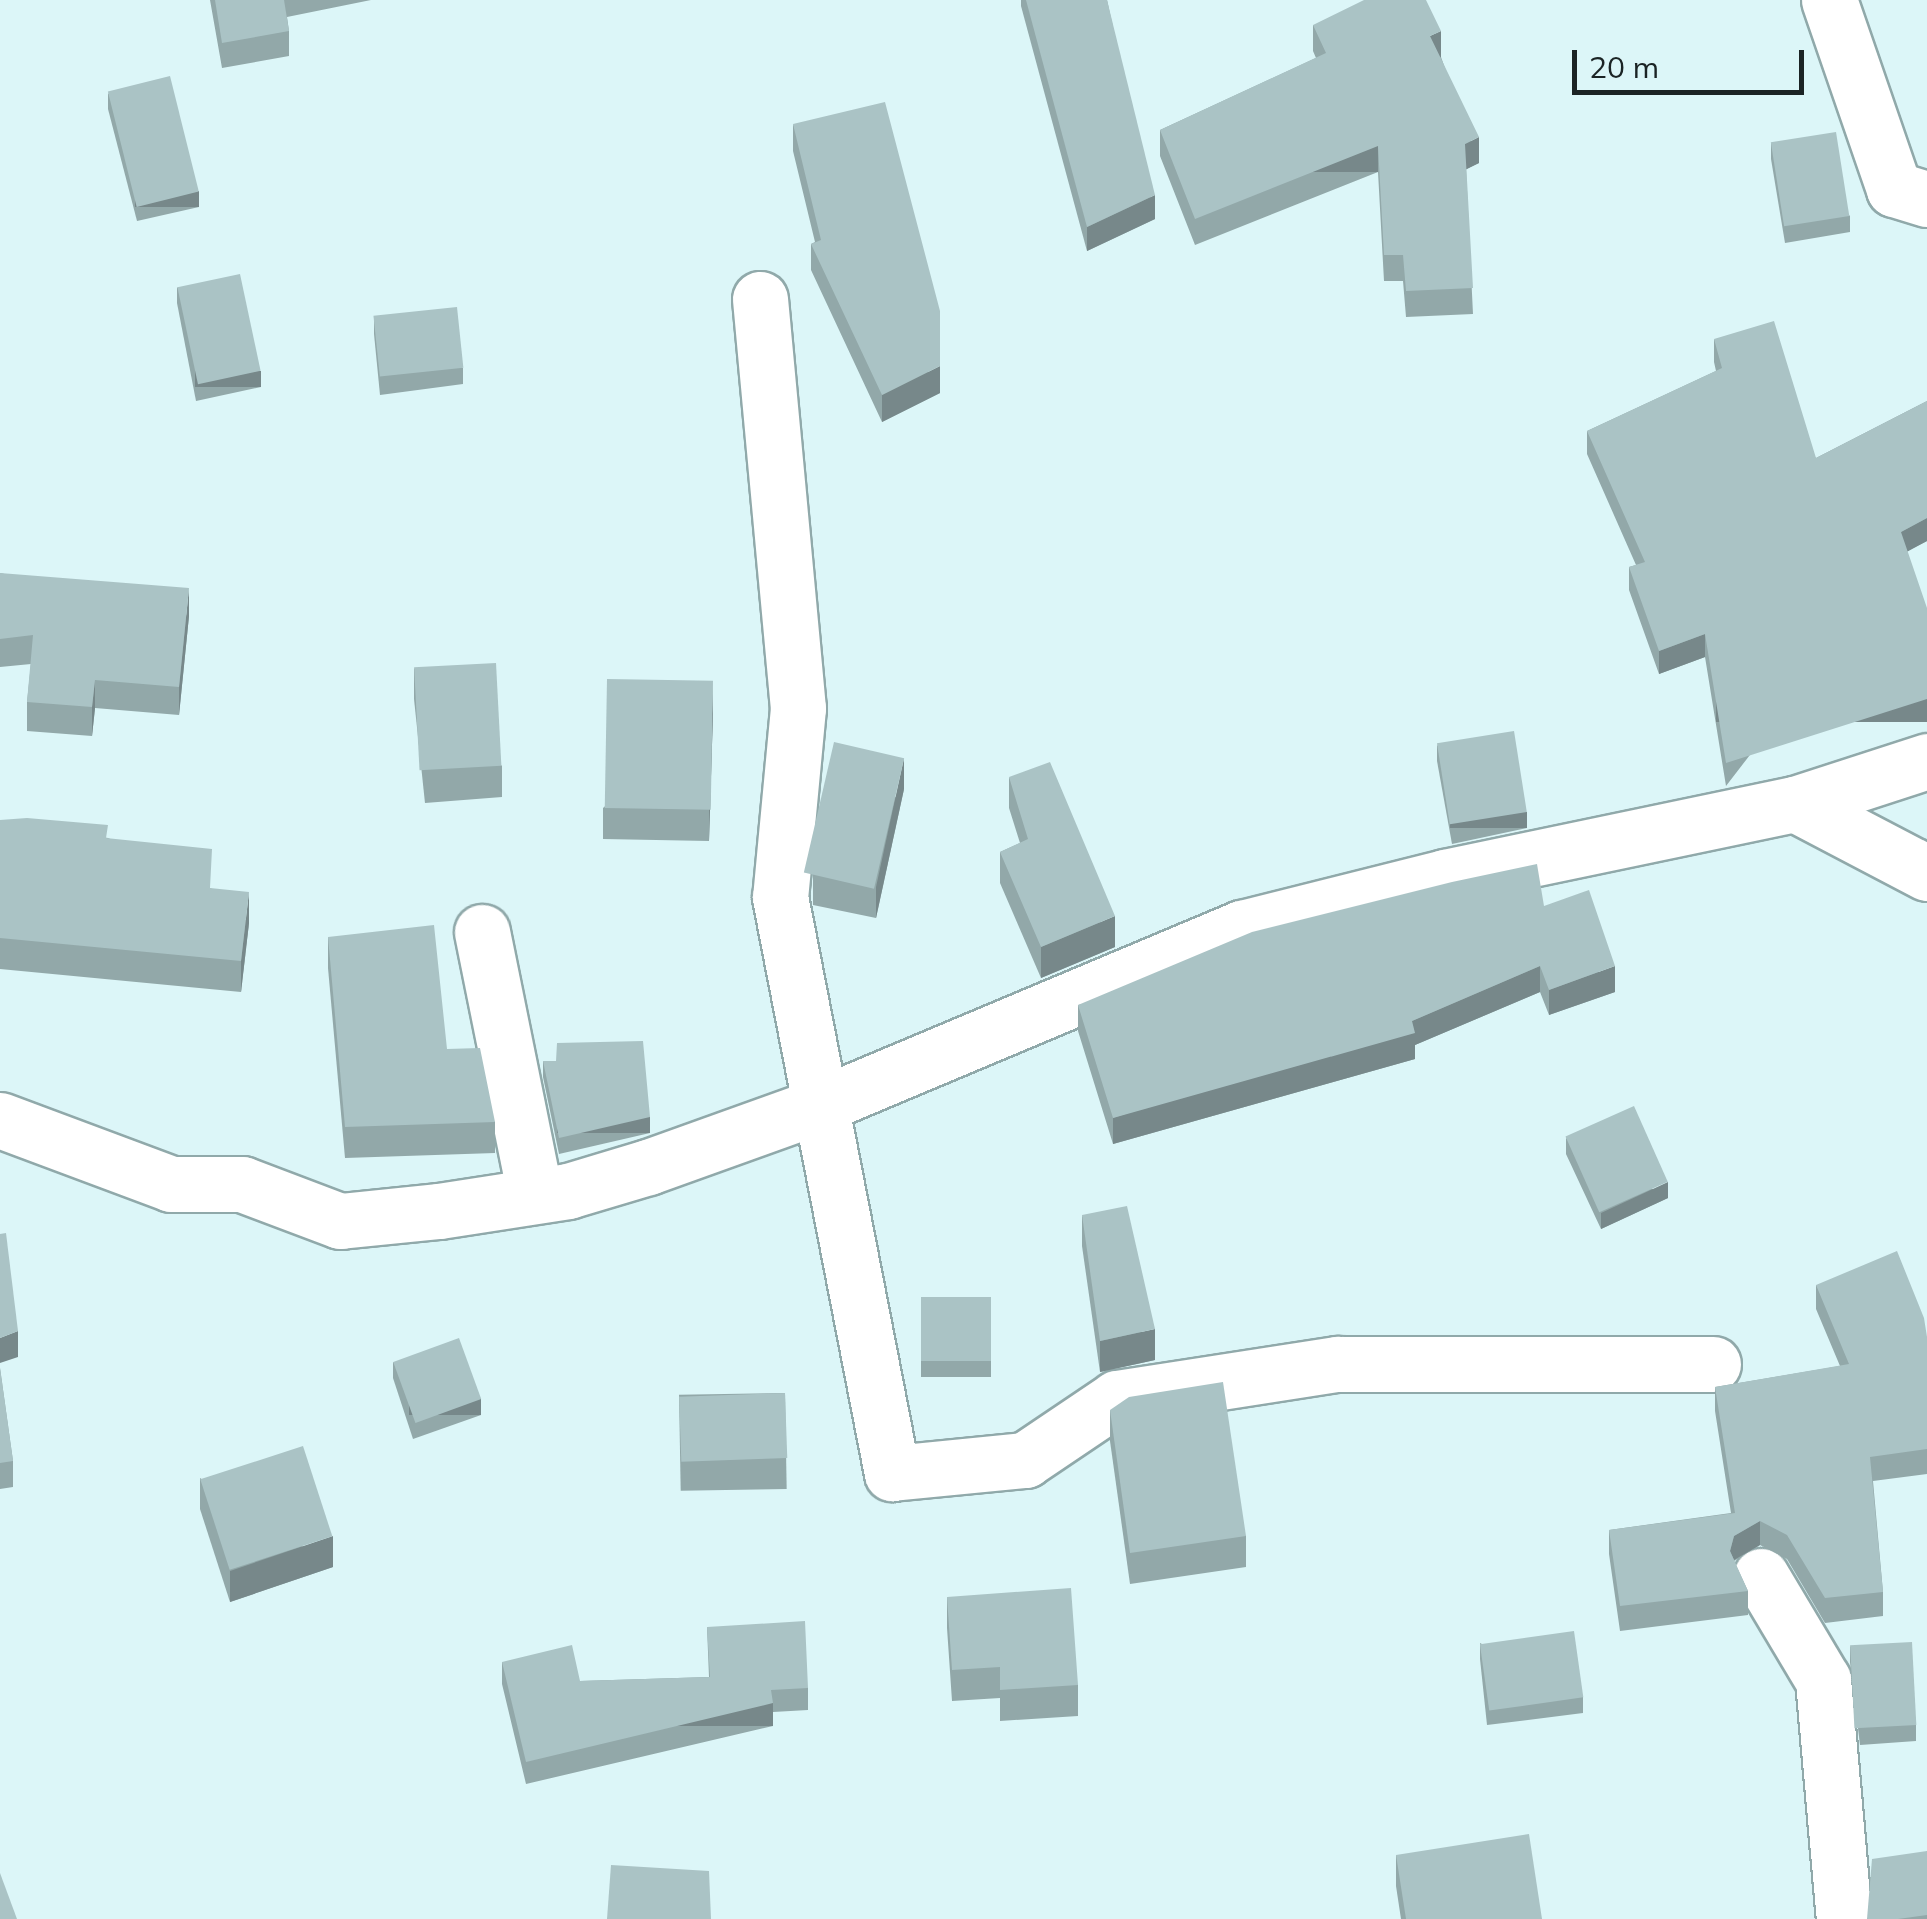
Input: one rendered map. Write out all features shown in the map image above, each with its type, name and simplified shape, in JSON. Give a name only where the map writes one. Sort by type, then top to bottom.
[{"type":"street","points":[[1828,0],[1894,189],[1927,199]]},
{"type":"street","points":[[760,299],[798,708],[780,897],[892,1472],[1026,1460],[1116,1398],[1337,1364],[1713,1364]]},
{"type":"street","points":[[0,1120],[171,1184],[242,1184],[340,1221],[536,1195],[818,1106],[1242,928],[1795,804],[1927,761]]},
{"type":"street","points":[[1795,804],[1927,873]]},
{"type":"street","points":[[482,932],[536,1195]]},
{"type":"street","points":[[1760,1576],[1823,1680],[1844,1919]]},
{"type":"building","points":[[215,0],[284,0],[289,31],[222,43]]},
{"type":"building","points":[[1026,0],[1107,0],[1155,195],[1087,227]]},
{"type":"building","points":[[1364,0],[1426,0],[1441,31],[1430,36],[1479,137],[1465,144],[1473,288],[1406,291],[1403,255],[1384,255],[1378,146],[1195,219],[1160,130],[1326,53],[1313,25]]},
{"type":"building","points":[[170,76],[199,191],[137,207],[108,91]]},
{"type":"building","points":[[885,102],[940,311],[940,366],[882,395],[811,244],[821,240],[793,124]]},
{"type":"building","points":[[1836,132],[1849,216],[1784,226],[1771,142]]},
{"type":"building","points":[[240,274],[261,371],[198,384],[177,287]]},
{"type":"building","points":[[457,307],[463,368],[380,376],[373,316]]},
{"type":"building","points":[[1774,321],[1816,458],[1927,401],[1927,518],[1901,532],[1927,608],[1927,699],[1726,763],[1705,634],[1659,651],[1629,567],[1645,562],[1587,431],[1722,368],[1714,339]]},
{"type":"building","points":[[0,573],[189,588],[179,687],[95,680],[92,707],[27,702],[33,635],[0,639]]},
{"type":"building","points":[[496,663],[501,766],[420,770],[414,667]]},
{"type":"building","points":[[607,679],[713,681],[711,810],[605,808]]},
{"type":"building","points":[[1514,731],[1527,812],[1450,824],[1437,743]]},
{"type":"building","points":[[834,742],[904,758],[874,889],[804,873]]},
{"type":"building","points":[[1050,762],[1115,916],[1041,947],[1000,852],[1028,839],[1009,777]]},
{"type":"building","points":[[27,818],[108,825],[106,838],[212,849],[210,888],[249,892],[241,961],[0,938],[0,820]]},
{"type":"building","points":[[1537,864],[1544,906],[1589,890],[1615,966],[1549,990],[1540,966],[1412,1021],[1415,1033],[1113,1118],[1078,1005],[1252,932]]},
{"type":"building","points":[[434,925],[447,1049],[480,1048],[495,1122],[345,1127],[328,937]]},
{"type":"building","points":[[643,1041],[650,1117],[559,1138],[543,1061],[556,1061],[557,1043]]},
{"type":"building","points":[[1634,1106],[1668,1182],[1599,1212],[1565,1137]]},
{"type":"building","points":[[1127,1206],[1155,1329],[1100,1341],[1082,1215]]},
{"type":"building","points":[[6,1233],[18,1331],[0,1338],[0,1234]]},
{"type":"building","points":[[1897,1251],[1924,1318],[1927,1337],[1927,1449],[1870,1457],[1883,1592],[1825,1598],[1787,1535],[1760,1521],[1734,1536],[1730,1551],[1748,1591],[1620,1606],[1609,1530],[1735,1513],[1715,1387],[1849,1364],[1816,1285]]},
{"type":"building","points":[[921,1297],[991,1297],[991,1361],[921,1361]]},
{"type":"building","points":[[459,1338],[481,1399],[415,1423],[393,1362]]},
{"type":"building","points":[[0,1368],[13,1461],[0,1463]]},
{"type":"building","points":[[1223,1382],[1246,1536],[1130,1553],[1110,1410],[1129,1397]]},
{"type":"building","points":[[785,1393],[787,1458],[681,1462],[679,1397]]},
{"type":"building","points":[[303,1446],[332,1536],[230,1570],[200,1479]]},
{"type":"building","points":[[1071,1588],[1078,1685],[1000,1690],[1000,1667],[952,1670],[947,1597]]},
{"type":"building","points":[[805,1621],[808,1688],[771,1690],[773,1703],[526,1762],[502,1662],[572,1645],[580,1681],[710,1677],[707,1627]]},
{"type":"building","points":[[1574,1631],[1583,1697],[1489,1711],[1480,1644]]},
{"type":"building","points":[[1912,1642],[1916,1725],[1854,1728],[1850,1645]]},
{"type":"building","points":[[1529,1834],[1542,1919],[1406,1919],[1396,1855]]},
{"type":"building","points":[[1927,1851],[1927,1915],[1867,1919],[1872,1859]]},
{"type":"building","points":[[611,1865],[709,1871],[711,1919],[607,1919]]},
{"type":"building","points":[[0,1873],[17,1919],[0,1919]]}]
